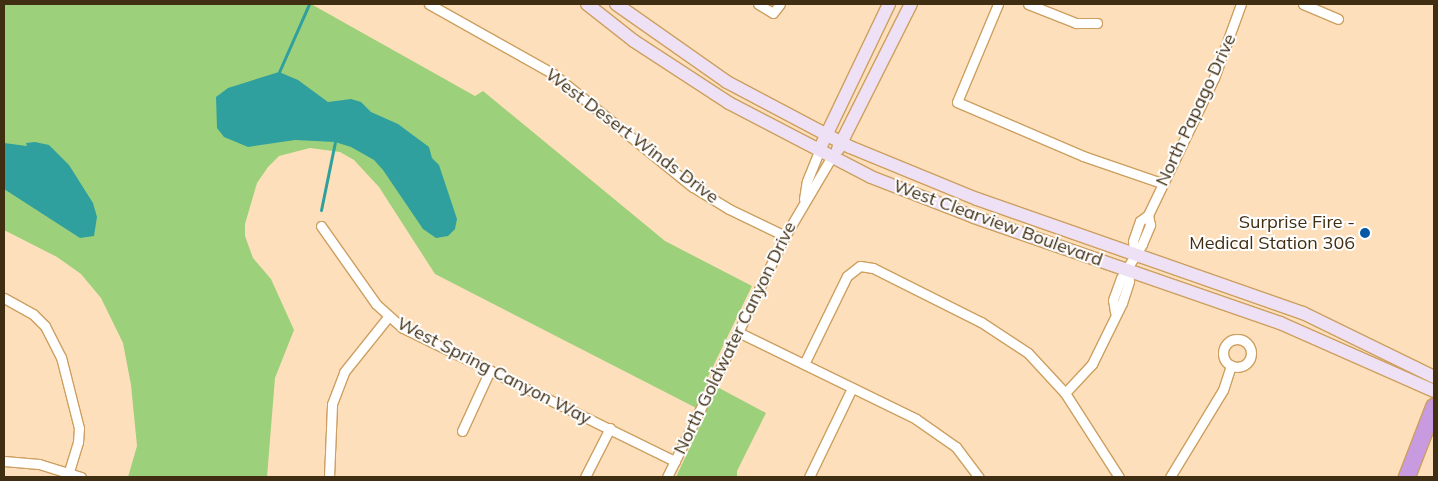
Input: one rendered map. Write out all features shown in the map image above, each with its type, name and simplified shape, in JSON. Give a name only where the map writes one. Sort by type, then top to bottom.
[{"type":"highway","points":[[1407,477],[1434,406]]},
{"type":"street","name":"West Desert Winds Drive","points":[[428,4],[552,73],[701,192],[785,236]]},
{"type":"street","name":"West Clearview Boulevard","points":[[587,4],[689,78],[825,155],[954,210],[1280,323],[1431,382]]},
{"type":"street","name":"West Clearview Boulevard","points":[[616,4],[727,82],[841,143],[927,181],[1303,313],[1431,382]]},
{"type":"street","points":[[758,4],[773,13],[780,4]]},
{"type":"street","name":"North Goldwater Canyon Drive","points":[[825,155],[826,136],[889,4]]},
{"type":"street","name":"North Goldwater Canyon Drive","points":[[667,477],[804,199],[807,181],[825,155],[841,143],[911,4]]},
{"type":"street","points":[[998,4],[957,102],[1083,156],[1162,183]]},
{"type":"street","points":[[1028,4],[1076,23],[1097,23]]},
{"type":"street","name":"North Papago Drive","points":[[1065,393],[1092,364],[1115,312],[1122,303],[1129,281],[1128,270],[1134,254],[1134,238],[1140,221],[1148,215],[1214,78],[1241,4]]},
{"type":"street","points":[[1302,4],[1338,19]]},
{"type":"street","name":"West Spring Canyon Way","points":[[321,226],[388,317],[403,328],[675,461]]},
{"type":"street","points":[[804,364],[847,276],[860,266],[873,268],[1006,336],[1028,352],[1065,393],[1119,477]]},
{"type":"street","points":[[4,298],[33,314],[45,326],[61,357],[79,428],[68,474]]},
{"type":"street","points":[[329,477],[332,404],[344,372],[388,317]]},
{"type":"street","points":[[738,332],[938,432],[956,447],[979,477]]},
{"type":"street","points":[[1170,477],[1219,397],[1231,365]]},
{"type":"street","points":[[462,431],[490,370]]},
{"type":"street","points":[[809,477],[852,388]]},
{"type":"street","points":[[585,477],[610,428]]},
{"type":"street","points":[[4,461],[39,464],[81,477]]},
{"type":"green space","points":[[4,4],[311,4],[475,96],[483,91],[665,241],[752,286],[706,381],[766,413],[737,471],[737,477],[676,477],[706,413],[435,274],[379,187],[354,160],[340,152],[310,148],[279,156],[268,167],[257,183],[245,224],[245,236],[253,258],[271,279],[294,330],[275,378],[267,477],[128,477],[137,446],[131,385],[123,343],[101,298],[81,274],[57,257],[4,230]]},
{"type":"water","points":[[279,72],[298,80],[328,102],[351,99],[361,102],[371,112],[398,124],[429,147],[432,158],[439,165],[457,219],[455,229],[448,236],[436,238],[423,229],[383,170],[374,160],[351,147],[335,142],[295,140],[248,147],[224,137],[217,128],[216,97],[228,88]]},
{"type":"water","points":[[35,142],[49,145],[69,165],[93,203],[97,217],[94,236],[80,238],[4,189],[4,143],[27,146],[26,143]]},
{"type":"waterway","points":[[279,72],[309,4]]},
{"type":"waterway","points":[[321,210],[335,142]]},
{"type":"place","name":"Surprise Fire - Medical Station 306","points":[[1365,233]]}]
